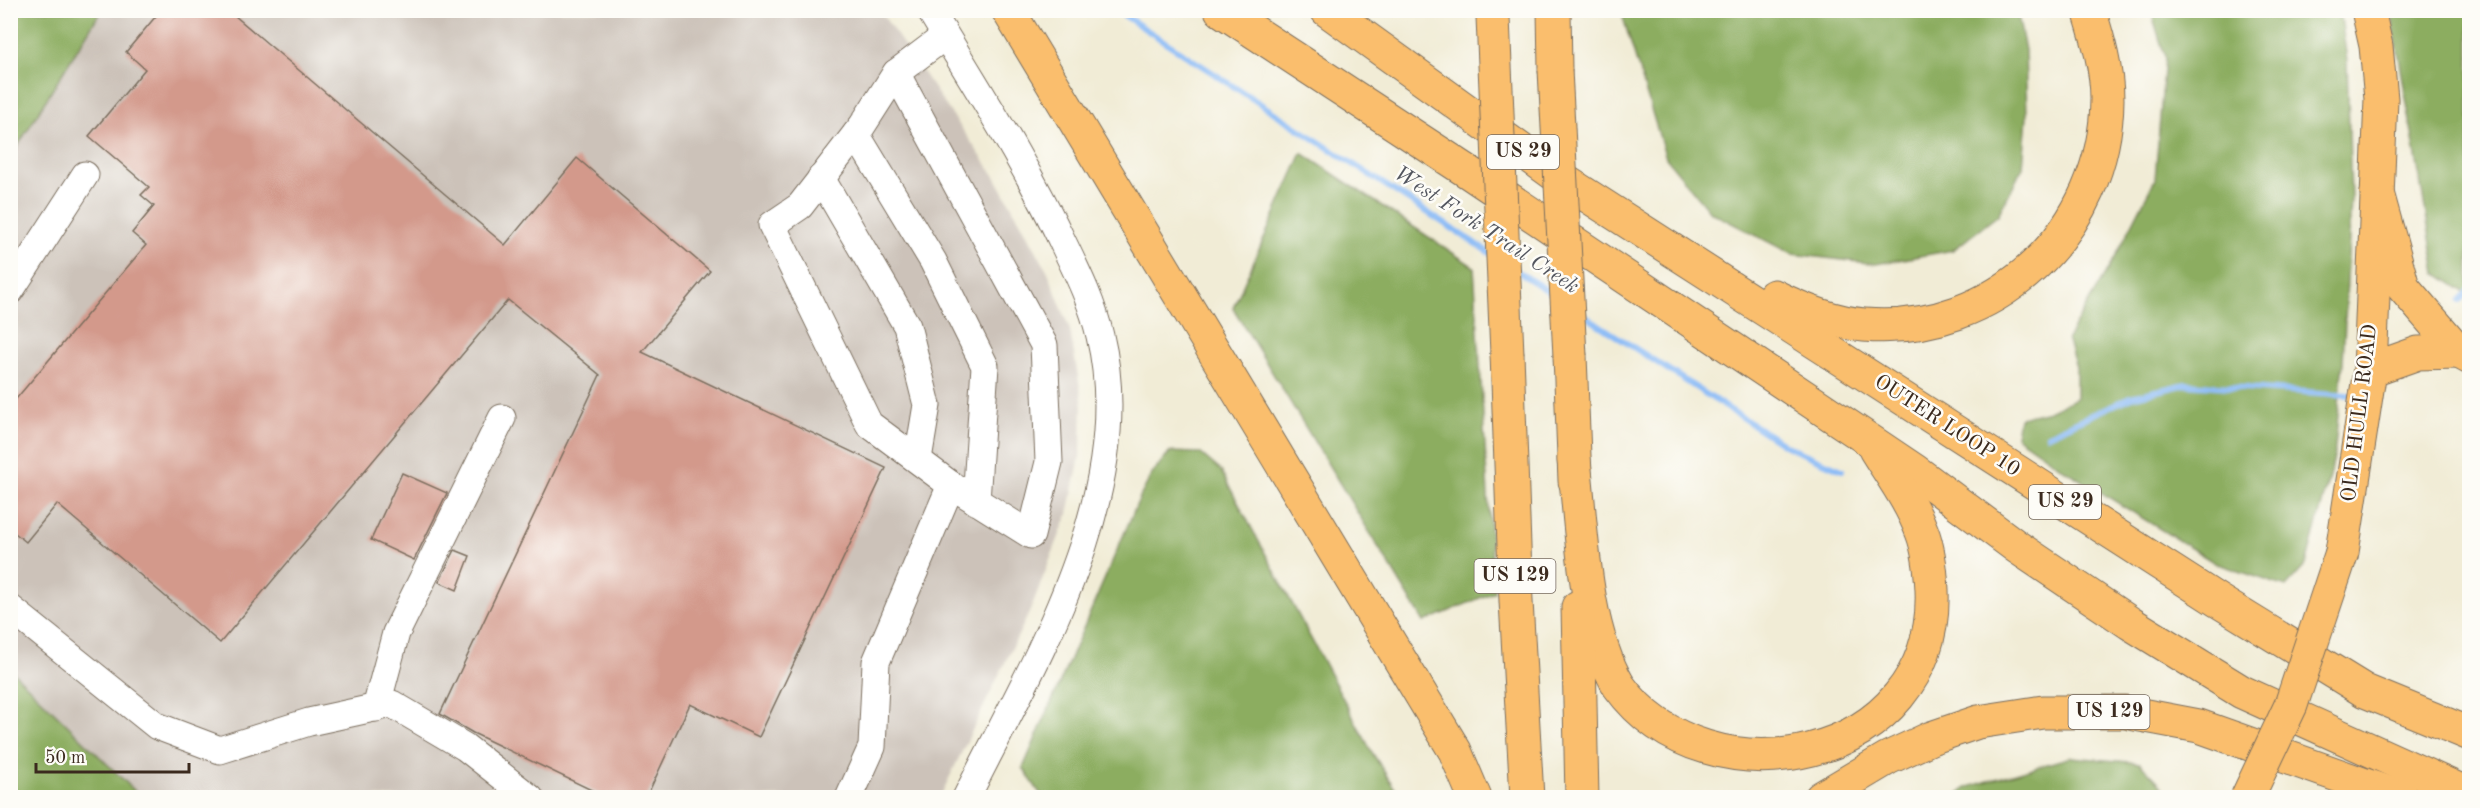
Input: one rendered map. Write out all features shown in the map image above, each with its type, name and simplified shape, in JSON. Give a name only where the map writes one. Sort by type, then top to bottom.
[{"type":"main road","points":[[1008,10],[1449,741],[1475,798]]},
{"type":"main road","name":"US 29","points":[[1221,10],[1470,173],[1915,471],[2017,547],[2130,623],[2242,692],[2469,795]]},
{"type":"main road","name":"OUTER LOOP 10","points":[[1327,10],[1560,178],[2217,600],[2365,692],[2469,734]]},
{"type":"main road","points":[[1554,10],[1574,460],[1582,798]]},
{"type":"main road","points":[[1671,249],[1788,303],[1829,319],[1864,325],[1901,325],[1930,320],[1960,311],[2013,286],[2053,247],[2072,222],[2087,194],[2098,164],[2105,127],[2107,98],[2098,41],[2089,10]]},
{"type":"main road","name":"OLD HULL ROAD","points":[[2247,798],[2291,705],[2342,552],[2370,370],[2381,99],[2376,46],[2368,10]]},
{"type":"main road","name":"US 129","points":[[1493,14],[1516,601],[1527,798]]},
{"type":"main road","points":[[2377,192],[2403,287],[2464,355]]},
{"type":"main road","points":[[2370,370],[2418,353],[2464,355]]},
{"type":"main road","points":[[1574,460],[1593,619],[1604,655],[1619,687],[1643,718],[1666,739],[1692,754],[1724,765],[1780,768],[1809,762],[1842,749],[1865,735],[1882,720],[1898,702],[1914,678],[1929,634],[1933,605],[1931,576],[1922,532],[1899,487],[1869,440]]},
{"type":"main road","name":"US 129","points":[[1821,798],[1888,758],[1931,738],[1978,722],[2043,712],[2125,712],[2199,726],[2402,798]]},
{"type":"street","points":[[930,10],[1025,169],[1080,278],[1100,335],[1109,395],[1105,456],[1091,516],[1073,574],[1050,630],[966,798]]},
{"type":"street","points":[[896,73],[1044,345],[1049,462],[1031,535],[951,485],[869,424],[772,225],[800,206],[856,134],[896,73],[945,36]]},
{"type":"street","points":[[856,134],[933,261],[985,366],[976,501]]},
{"type":"street","points":[[10,291],[85,175]]},
{"type":"street","points":[[821,178],[907,326],[927,405],[918,459]]},
{"type":"street","points":[[376,708],[396,633],[502,418]]},
{"type":"street","points":[[849,798],[872,747],[876,662],[951,485]]},
{"type":"street","points":[[10,608],[157,726],[220,750],[309,722],[392,704],[465,747],[530,798]]},
{"type":"shaded area","points":[[101,11],[880,11],[996,178],[1048,272],[1070,330],[1082,400],[1081,452],[1068,514],[1029,613],[940,797],[141,797],[11,670],[10,157]]},
{"type":"green space","points":[[10,11],[101,11],[11,157]]},
{"type":"green space","points":[[1621,11],[2017,11],[2025,50],[2027,116],[2023,167],[1998,215],[1953,250],[1876,264],[1792,254],[1710,212],[1666,158]]},
{"type":"green space","points":[[2151,11],[2340,11],[2347,60],[2351,199],[2343,362],[2334,458],[2306,565],[2286,587],[2215,563],[2071,474],[2016,436],[2019,418],[2049,411],[2076,398],[2076,367],[2067,339],[2116,256],[2155,179],[2165,57]]},
{"type":"green space","points":[[2391,11],[2469,11],[2469,295],[2436,273]]},
{"type":"green space","points":[[1302,153],[1474,267],[1494,592],[1424,622],[1233,308]]},
{"type":"green space","points":[[1170,452],[1200,453],[1221,471],[1373,754],[1400,797],[1046,798],[1039,792],[1023,768],[1139,499],[1152,474]]},
{"type":"green space","points":[[11,670],[141,797],[11,797]]},
{"type":"green space","points":[[2071,757],[2140,763],[2173,797],[1953,797],[1968,787]]},
{"type":"building","points":[[161,10],[228,10],[505,245],[577,158],[710,271],[642,352],[886,468],[759,737],[690,704],[646,798],[608,798],[473,733],[440,714],[600,375],[508,300],[220,643],[57,504],[26,542],[10,529],[10,406],[146,245],[132,233],[154,206],[141,195],[149,187],[89,136],[145,69],[126,52]]},
{"type":"building","points":[[402,473],[447,493],[414,560],[371,540]]},
{"type":"building","points":[[455,550],[470,556],[457,590],[439,582]]},
{"type":"waterway","name":"West Fork Trail Creek","points":[[1116,10],[1493,255]]},
{"type":"waterway","name":"West Fork Trail Creek","points":[[1514,269],[1556,296]]},
{"type":"waterway","name":"West Fork Trail Creek","points":[[2460,300],[2470,290]]},
{"type":"waterway","name":"West Fork Trail Creek","points":[[1579,312],[1786,446],[1842,470]]},
{"type":"waterway","name":"West Fork Trail Creek","points":[[2048,435],[2131,397],[2186,384],[2349,395]]}]
